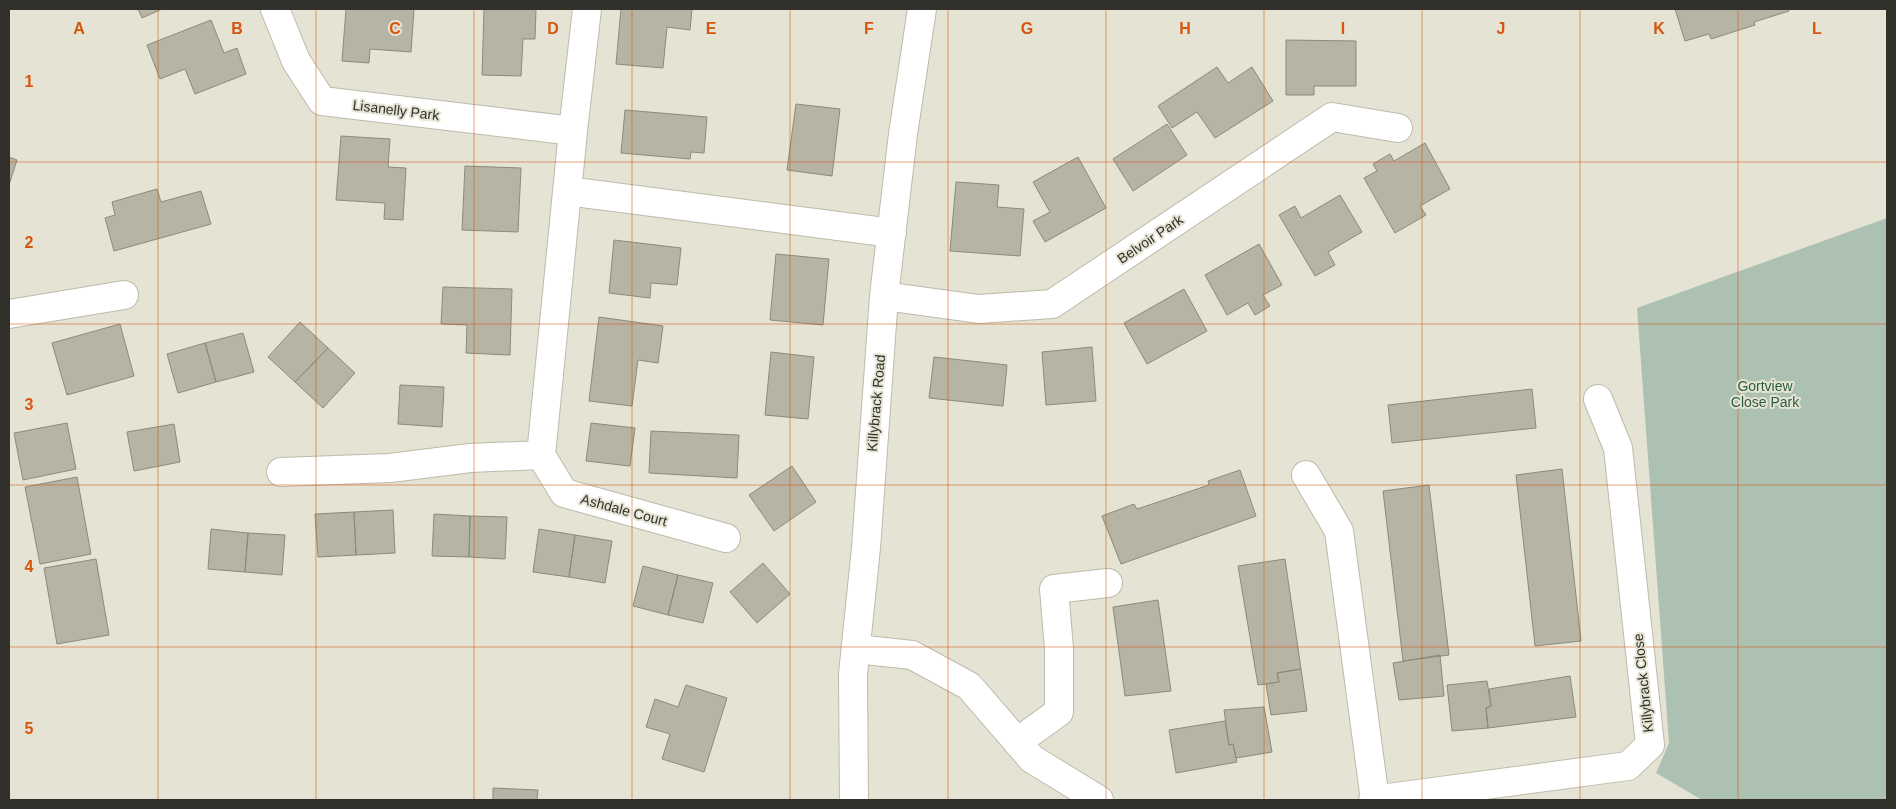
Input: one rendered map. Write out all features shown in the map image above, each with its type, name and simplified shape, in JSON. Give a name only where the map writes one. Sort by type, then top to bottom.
[{"type":"street","name":"Lisanelly Park","points":[[275,9],[296,61],[322,101],[573,131]]},
{"type":"street","points":[[281,472],[390,468],[470,458],[541,455],[587,9]]},
{"type":"street","name":"Killybrack Road","points":[[854,799],[853,674],[866,548],[884,296],[903,134],[922,9]]},
{"type":"street","name":"Belvoir Park","points":[[884,296],[979,309],[1052,304],[1332,117],[1398,128]]},
{"type":"street","points":[[567,192],[892,233]]},
{"type":"street","points":[[9,314],[124,294]]},
{"type":"street","name":"Killybrack Close","points":[[1374,800],[1495,792],[1628,766],[1650,745],[1618,448],[1598,399]]},
{"type":"street","name":"Ashdale Court","points":[[541,455],[564,493],[726,538]]},
{"type":"street","points":[[1306,475],[1339,531],[1374,800]]},
{"type":"street","points":[[1017,742],[1059,712],[1059,649],[1054,589],[1108,583]]},
{"type":"street","points":[[856,649],[912,655],[969,686],[1032,759],[1099,800]]},
{"type":"green space","name":"Gortview Close Park","points":[[1887,218],[1887,800],[1702,800],[1656,773],[1669,743],[1637,308]]},
{"type":"building","points":[[138,9],[162,9],[142,18]]},
{"type":"building","points":[[346,9],[414,9],[411,52],[370,49],[369,63],[342,61]]},
{"type":"building","points":[[484,9],[536,9],[535,39],[523,39],[521,76],[482,75]]},
{"type":"building","points":[[621,9],[692,9],[690,30],[667,27],[663,68],[616,64]]},
{"type":"building","points":[[1675,9],[1788,9],[1789,11],[1754,22],[1755,25],[1711,39],[1709,34],[1685,41]]},
{"type":"building","points":[[211,20],[224,53],[237,48],[246,74],[195,94],[185,69],[160,79],[147,45]]},
{"type":"building","points":[[1286,40],[1356,41],[1356,86],[1314,86],[1314,95],[1286,95]]},
{"type":"building","points":[[1217,67],[1228,83],[1252,67],[1273,101],[1215,138],[1197,112],[1172,128],[1158,106]]},
{"type":"building","points":[[796,104],[840,109],[832,176],[787,170]]},
{"type":"building","points":[[625,110],[707,117],[704,153],[691,152],[690,159],[621,153]]},
{"type":"building","points":[[1167,124],[1187,155],[1133,191],[1113,159]]},
{"type":"building","points":[[341,136],[390,139],[388,167],[406,168],[403,220],[384,219],[385,203],[336,200]]},
{"type":"building","points":[[1425,143],[1450,189],[1420,206],[1426,215],[1395,233],[1364,178],[1377,171],[1373,164],[1390,154],[1394,161]]},
{"type":"building","points":[[9,157],[17,160],[9,185]]},
{"type":"building","points":[[1078,157],[1106,208],[1045,242],[1033,221],[1050,212],[1033,182]]},
{"type":"building","points":[[465,166],[521,168],[518,232],[462,230]]},
{"type":"building","points":[[956,182],[999,185],[997,207],[1024,209],[1020,256],[950,251]]},
{"type":"building","points":[[157,189],[161,202],[201,191],[211,224],[114,251],[105,218],[115,215],[112,202]]},
{"type":"building","points":[[1340,195],[1362,232],[1328,252],[1335,265],[1315,276],[1279,215],[1295,206],[1301,218]]},
{"type":"building","points":[[614,240],[681,248],[677,285],[651,283],[650,298],[609,293]]},
{"type":"building","points":[[1259,244],[1282,285],[1263,295],[1270,306],[1255,315],[1248,303],[1227,315],[1205,275]]},
{"type":"building","points":[[776,254],[829,259],[823,325],[770,320]]},
{"type":"building","points":[[443,287],[512,289],[510,355],[466,353],[467,325],[441,324]]},
{"type":"building","points":[[1184,289],[1207,331],[1147,364],[1124,323]]},
{"type":"building","points":[[599,317],[663,326],[658,363],[638,360],[632,406],[589,401]]},
{"type":"building","points":[[300,322],[328,348],[295,382],[268,357]]},
{"type":"building","points":[[120,324],[134,376],[67,395],[52,343]]},
{"type":"building","points":[[243,333],[254,372],[216,382],[205,343]]},
{"type":"building","points":[[205,343],[216,382],[178,393],[167,354]]},
{"type":"building","points":[[1092,347],[1096,401],[1046,405],[1042,352]]},
{"type":"building","points":[[328,348],[355,373],[323,408],[295,382]]},
{"type":"building","points":[[771,352],[814,357],[808,419],[765,415]]},
{"type":"building","points":[[934,357],[1007,365],[1003,406],[929,398]]},
{"type":"building","points":[[400,385],[444,387],[442,427],[398,424]]},
{"type":"building","points":[[1532,389],[1536,428],[1392,443],[1388,405]]},
{"type":"building","points":[[67,423],[76,469],[23,480],[14,433]]},
{"type":"building","points":[[591,423],[635,428],[630,466],[586,461]]},
{"type":"building","points":[[174,424],[180,462],[134,471],[127,432]]},
{"type":"building","points":[[651,431],[739,435],[737,478],[649,473]]},
{"type":"building","points":[[792,466],[816,502],[774,531],[749,495]]},
{"type":"building","points":[[1562,469],[1581,641],[1535,646],[1516,475]]},
{"type":"building","points":[[1240,470],[1256,516],[1121,564],[1102,516],[1134,504],[1137,509],[1209,485],[1208,481]]},
{"type":"building","points":[[77,477],[91,554],[40,564],[25,487]]},
{"type":"building","points":[[1429,485],[1449,655],[1403,661],[1383,491]]},
{"type":"building","points":[[393,510],[395,553],[356,555],[354,512]]},
{"type":"building","points":[[354,512],[356,555],[318,557],[315,514]]},
{"type":"building","points":[[434,514],[470,516],[469,557],[432,556]]},
{"type":"building","points":[[470,516],[507,517],[505,559],[469,557]]},
{"type":"building","points":[[211,529],[248,533],[245,572],[208,569]]},
{"type":"building","points":[[539,529],[575,535],[569,577],[533,572]]},
{"type":"building","points":[[248,533],[285,535],[282,575],[245,572]]},
{"type":"building","points":[[575,535],[612,541],[605,583],[569,577]]},
{"type":"building","points":[[96,559],[109,635],[57,644],[44,568]]},
{"type":"building","points":[[1285,559],[1301,669],[1277,673],[1279,682],[1258,685],[1238,566]]},
{"type":"building","points":[[763,563],[790,594],[757,623],[730,592]]},
{"type":"building","points":[[643,566],[678,575],[668,615],[633,606]]},
{"type":"building","points":[[678,575],[713,583],[703,623],[668,615]]},
{"type":"building","points":[[1158,600],[1171,691],[1125,696],[1113,607]]},
{"type":"building","points":[[1440,655],[1444,696],[1399,700],[1393,663]]},
{"type":"building","points":[[1301,669],[1307,711],[1271,715],[1266,684],[1279,682],[1277,673]]},
{"type":"building","points":[[1570,676],[1576,717],[1488,728],[1486,708],[1491,706],[1489,689]]},
{"type":"building","points":[[1487,681],[1491,706],[1486,708],[1488,728],[1452,731],[1447,685]]},
{"type":"building","points":[[686,685],[727,698],[704,772],[662,759],[670,734],[646,727],[655,699],[678,707]]},
{"type":"building","points":[[1264,707],[1272,752],[1236,758],[1233,744],[1229,745],[1224,710]]},
{"type":"building","points":[[1225,721],[1229,745],[1233,744],[1237,762],[1176,773],[1169,730]]},
{"type":"building","points":[[493,788],[538,790],[537,800],[493,800]]}]
